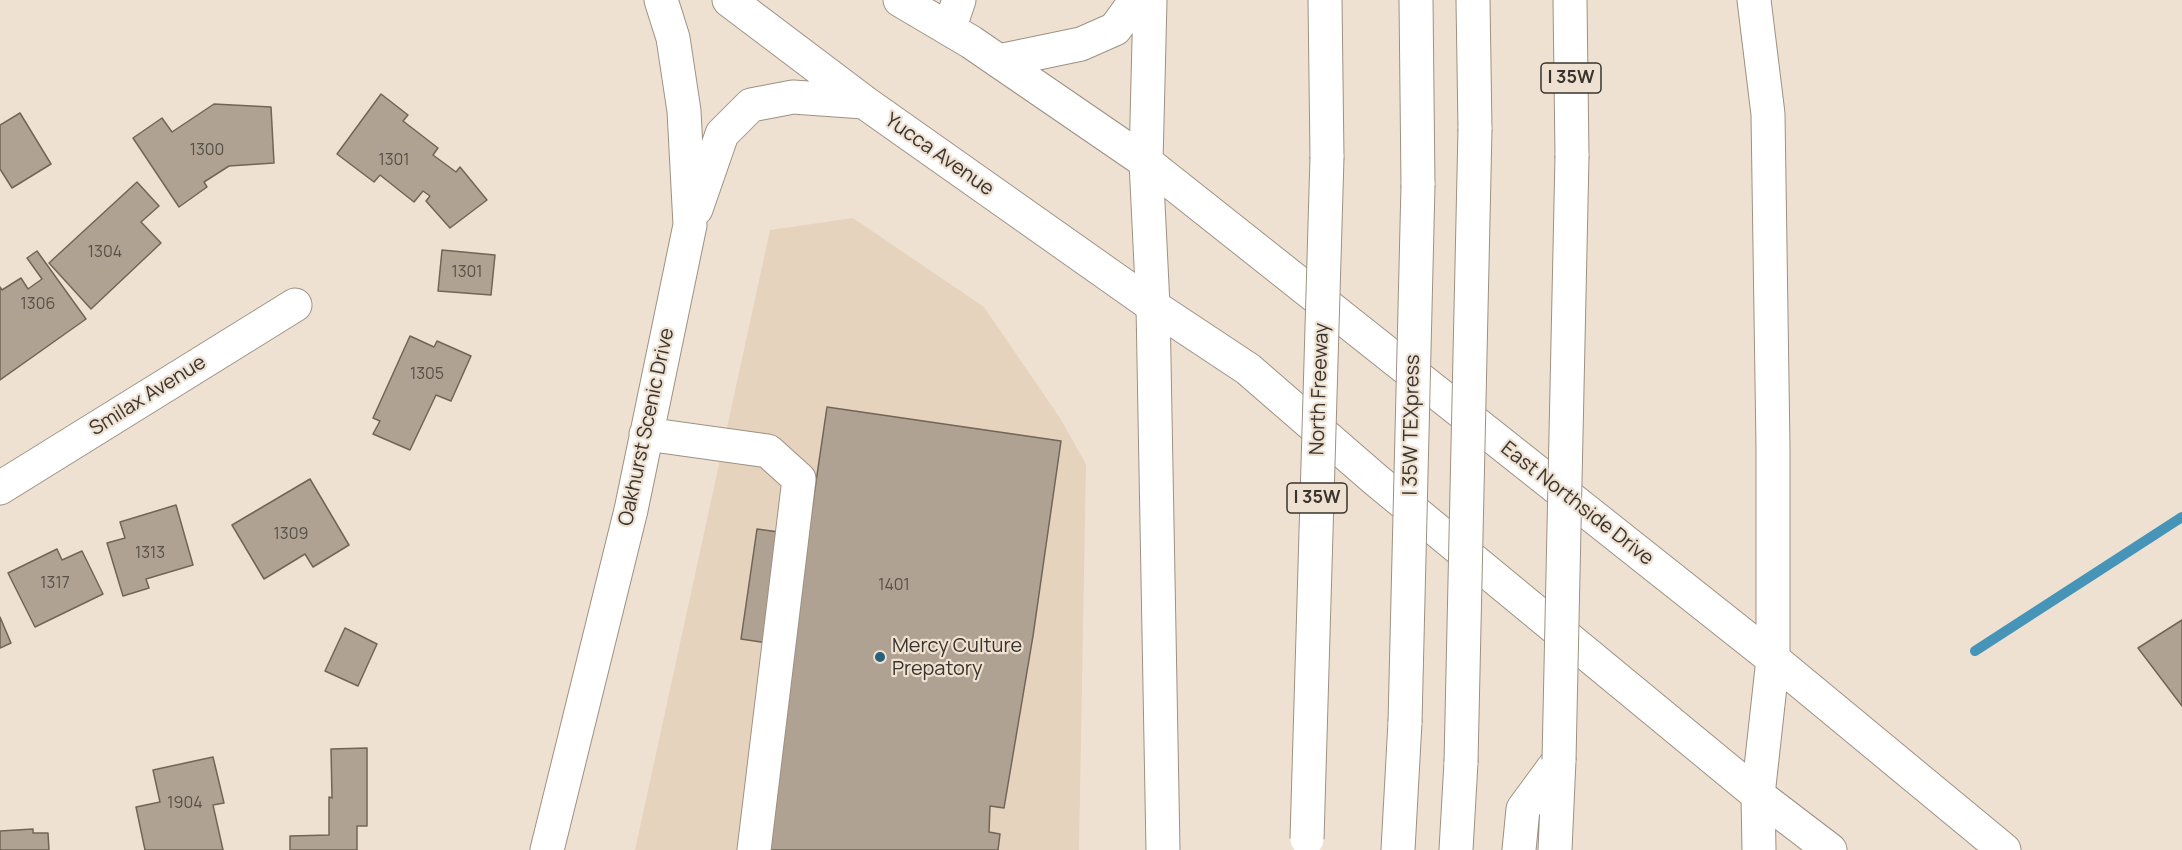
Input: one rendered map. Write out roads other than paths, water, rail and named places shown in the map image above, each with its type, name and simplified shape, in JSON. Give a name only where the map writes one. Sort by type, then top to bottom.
[{"type":"main road","name":"Oakhurst Scenic Drive","points":[[547,850],[631,510],[690,225],[684,111],[673,38],[662,0]]},
{"type":"main road","name":"Yucca Avenue","points":[[729,0],[864,102],[1153,306]]},
{"type":"main road","points":[[900,0],[954,14],[999,61],[1146,162]]},
{"type":"main road","points":[[999,61],[1081,44],[1115,29],[1136,0]]},
{"type":"main road","points":[[1150,0],[1146,162],[1153,306],[1163,850]]},
{"type":"main road","name":"North Freeway","points":[[1306,844],[1327,157],[1325,0]]},
{"type":"main road","name":"I 35W TEXpress","points":[[1398,850],[1405,722],[1418,185],[1416,0]]},
{"type":"main road","points":[[1456,850],[1461,762],[1474,129],[1473,0]]},
{"type":"main road","name":"I 35W","points":[[1556,840],[1572,156],[1570,0]]},
{"type":"main road","points":[[1754,0],[1768,114],[1773,448],[1773,659],[1758,795],[1759,850]]},
{"type":"main road","points":[[690,225],[722,134],[751,105],[793,96],[864,102]]},
{"type":"main road","name":"East Northside Drive","points":[[1146,162],[1773,659],[2004,850]]},
{"type":"main road","name":"Smilax Avenue","points":[[0,488],[295,304]]},
{"type":"main road","points":[[1153,306],[1248,369],[1385,487],[1758,795],[1830,850]]},
{"type":"main road","points":[[646,434],[768,451],[799,479],[754,850]]},
{"type":"main road","points":[[1520,850],[1523,809],[1559,760]]},
{"type":"waterway","points":[[1975,651],[2182,517]]},
{"type":"place","name":"Mercy Culture Prepatory","points":[[880,657]]}]
